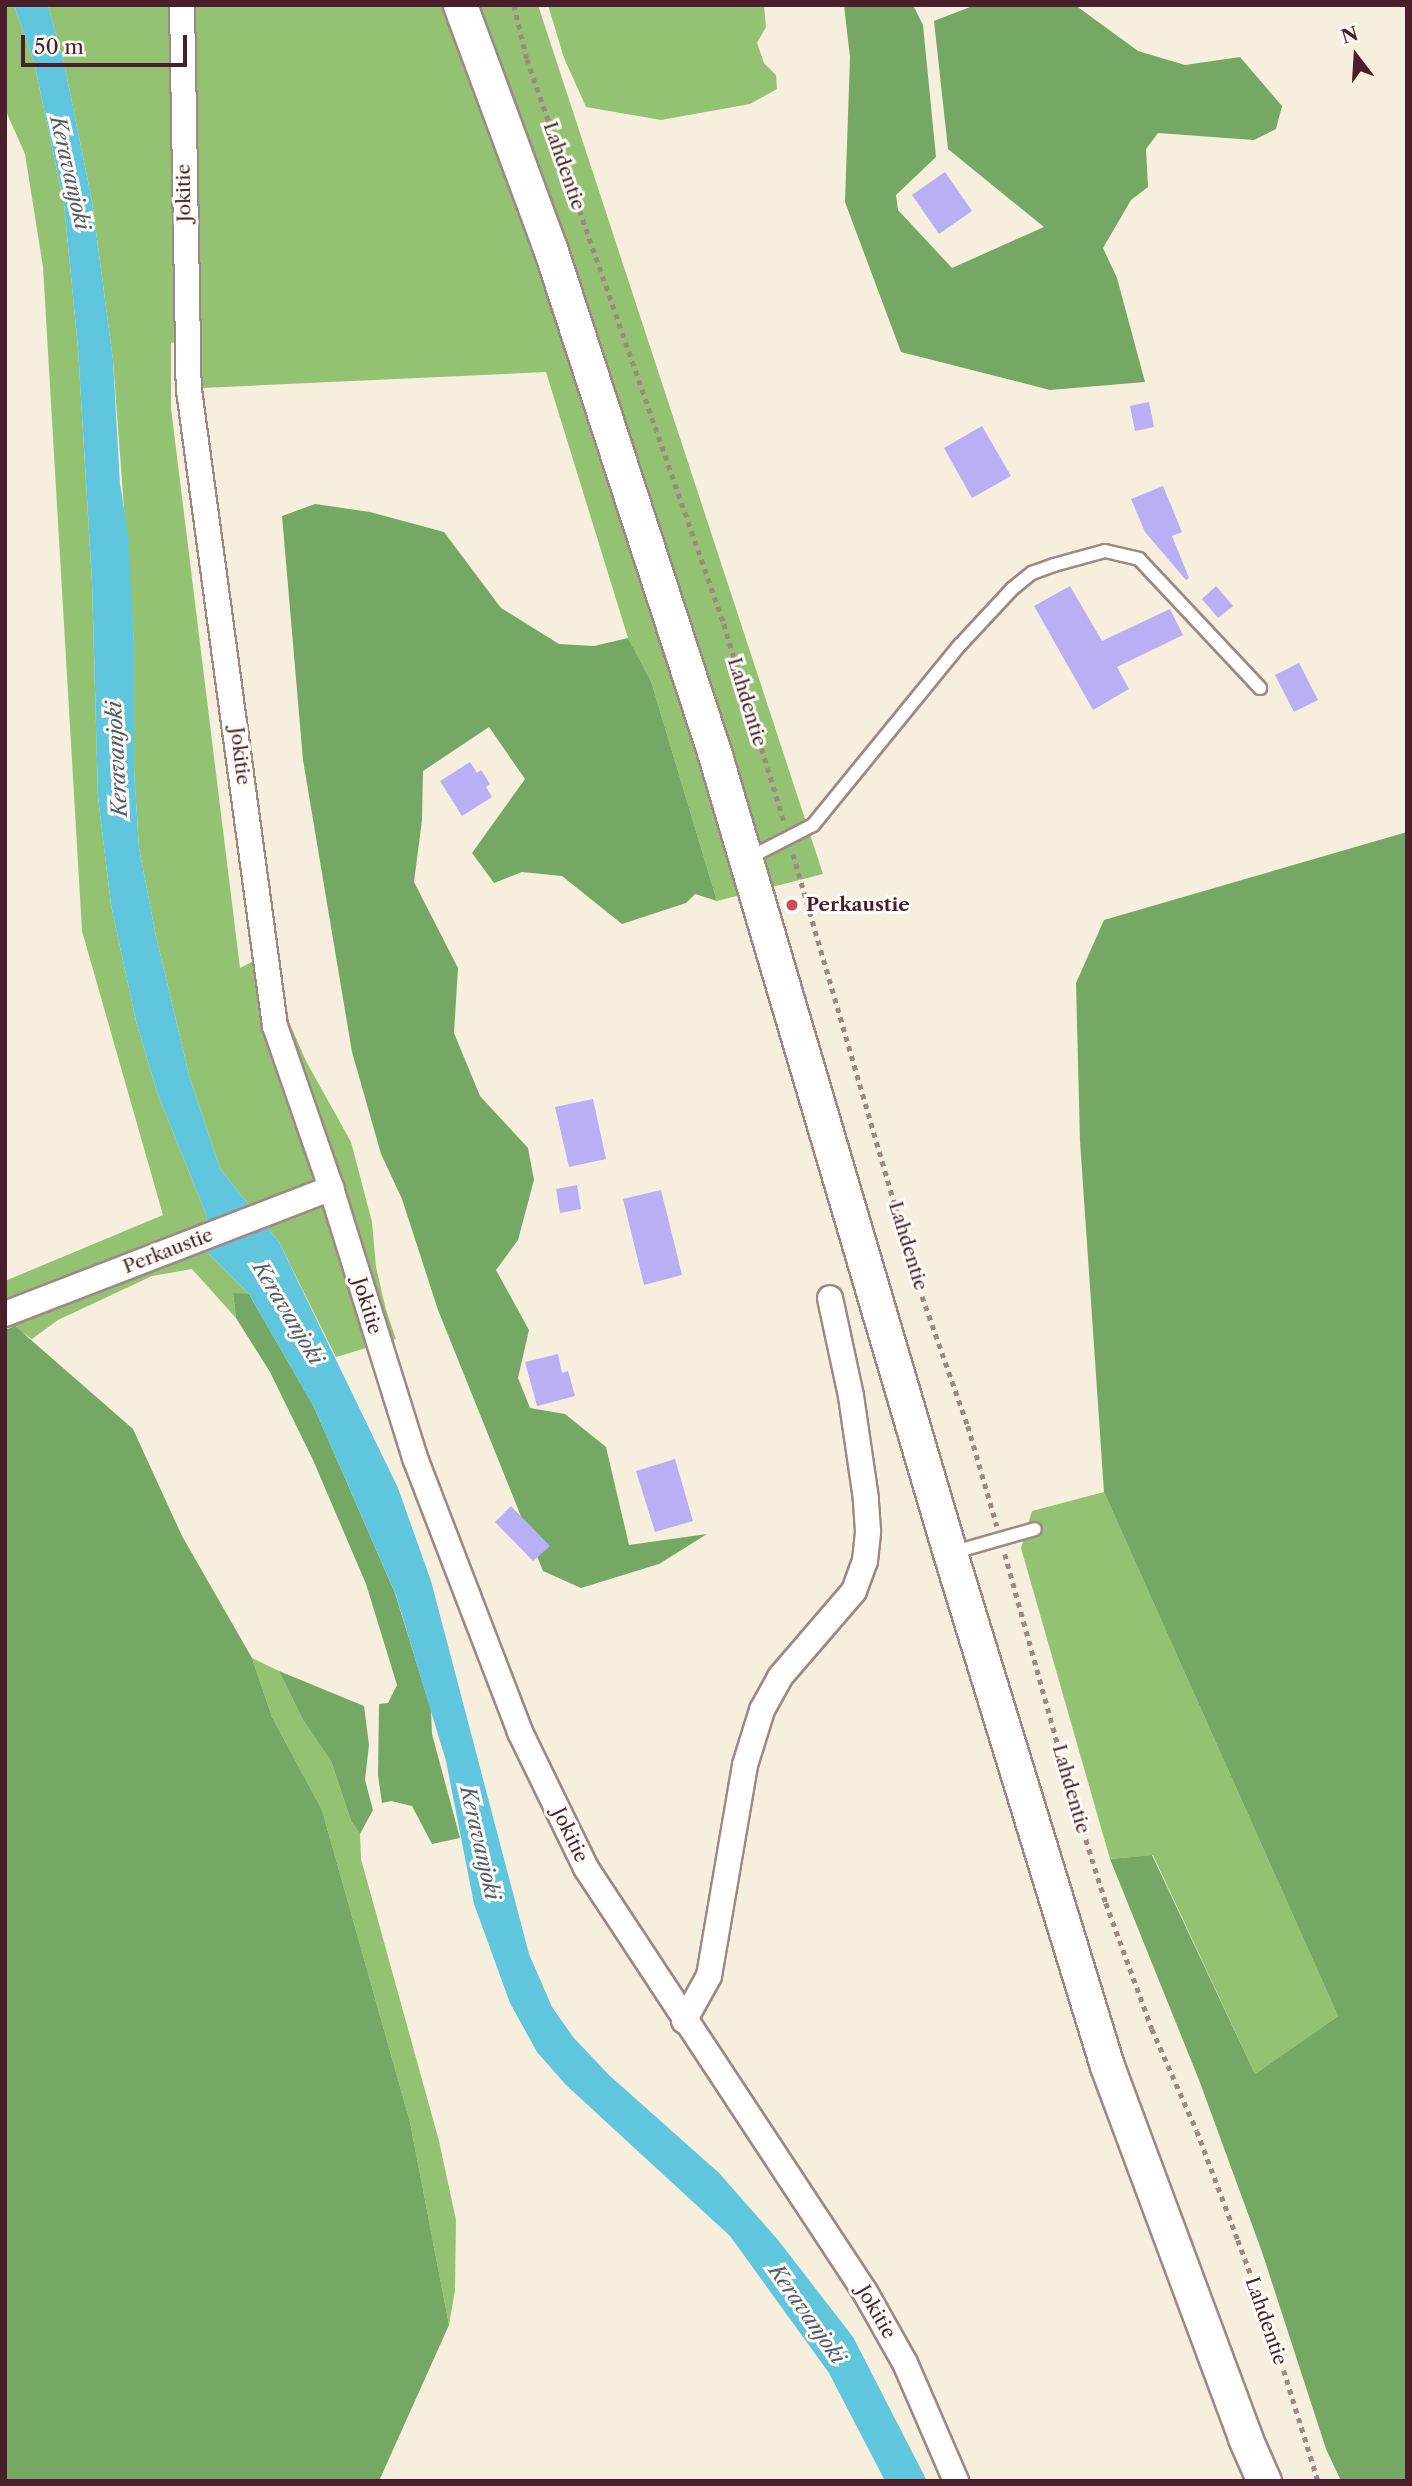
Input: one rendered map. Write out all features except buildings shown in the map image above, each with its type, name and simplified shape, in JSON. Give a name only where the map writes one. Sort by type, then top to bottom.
[{"type":"main road","points":[[460,5],[550,248],[715,755],[950,1553],[1107,2066],[1245,2438],[1264,2481]]},
{"type":"street","name":"Jokitie","points":[[182,5],[189,390],[199,475],[227,650],[275,1026],[331,1188],[415,1458],[520,1732],[586,1868],[684,2021],[865,2292],[905,2363],[956,2481]]},
{"type":"street","name":"Perkaustie","points":[[5,1314],[331,1188]]},
{"type":"street","points":[[684,2021],[709,1976],[745,1765],[762,1710],[780,1677],[854,1591],[865,1561],[868,1531],[866,1499],[851,1396],[830,1298]]},
{"type":"lane","points":[[745,860],[789,840],[813,825],[960,645],[1012,589],[1032,572],[1105,551],[1139,559],[1260,688]]},
{"type":"lane","points":[[950,1553],[1035,1529]]},
{"type":"path","name":"Lahdentie","points":[[514,5],[527,59],[724,624],[919,1287],[968,1426],[1070,1792],[1105,1903],[1272,2332],[1318,2481]]},
{"type":"green space","points":[[5,5],[14,5],[34,62],[64,204],[78,348],[92,582],[98,797],[111,905],[136,1021],[157,1092],[206,1214],[208,1253],[249,1294],[233,1294],[236,1318],[192,1269],[152,1276],[58,1320],[32,1339],[5,1321],[5,1281],[163,1215],[82,931],[43,267],[25,154],[5,109]]},
{"type":"green space","points":[[48,5],[538,5],[823,874],[717,901],[651,681],[628,638],[546,372],[202,388],[202,335],[171,343],[171,408],[240,968],[277,949],[289,1022],[306,1061],[351,1142],[372,1222],[376,1267],[396,1339],[336,1357],[279,1242],[220,1169],[190,1079],[156,936],[139,848],[134,769],[134,643],[113,360],[92,201],[64,63]]},
{"type":"green space","points":[[548,5],[764,5],[766,27],[757,43],[764,63],[776,75],[777,89],[750,104],[661,120],[586,107],[564,58]]},
{"type":"green space","points":[[844,5],[913,5],[923,25],[936,157],[896,195],[898,210],[952,268],[1044,227],[948,149],[934,21],[975,5],[1075,5],[1138,51],[1185,65],[1240,57],[1282,106],[1276,129],[1254,140],[1158,133],[1146,149],[1148,187],[1131,200],[1103,248],[1117,278],[1145,382],[1050,390],[901,352],[845,202],[850,57]]},
{"type":"green space","points":[[315,504],[370,512],[444,532],[501,608],[559,644],[594,646],[628,638],[651,681],[717,901],[695,894],[686,903],[622,924],[562,876],[522,872],[494,883],[472,853],[525,779],[489,727],[423,771],[422,820],[414,882],[458,968],[454,1033],[480,1096],[528,1148],[534,1180],[518,1240],[496,1270],[529,1330],[518,1378],[530,1408],[565,1414],[606,1447],[629,1545],[707,1534],[659,1564],[581,1588],[543,1571],[438,1310],[402,1199],[381,1154],[352,1052],[303,760],[282,516]]},
{"type":"green space","points":[[1407,832],[1407,2481],[1341,2481],[1326,2449],[1262,2252],[1199,2080],[1110,1859],[1152,1855],[1255,2074],[1338,2016],[1104,1492],[1080,1141],[1076,983],[1104,920]]},
{"type":"green space","points":[[233,1293],[249,1294],[314,1407],[395,1593],[431,1710],[432,1734],[460,1838],[432,1844],[412,1806],[391,1801],[382,1803],[378,1775],[379,1704],[388,1703],[397,1685],[366,1584],[313,1460],[270,1372],[236,1318]]},
{"type":"green space","points":[[15,1326],[133,1429],[182,1536],[252,1658],[272,1717],[322,1810],[410,2122],[449,2325],[379,2481],[5,2481],[5,1330]]},
{"type":"green space","points":[[1104,1492],[1338,2016],[1255,2074],[1153,1855],[1110,1859],[1021,1548],[1032,1511]]},
{"type":"green space","points":[[252,1658],[279,1671],[303,1720],[331,1761],[351,1821],[360,1834],[361,1859],[439,2141],[456,2220],[455,2290],[449,2325],[410,2122],[322,1810],[272,1717]]},
{"type":"green space","points":[[279,1671],[364,1706],[369,1745],[365,1780],[373,1810],[360,1834],[351,1821],[331,1761],[303,1720]]},
{"type":"water","name":"Keravanjoki","points":[[14,5],[48,5],[64,63],[92,201],[113,360],[120,484],[128,533],[134,643],[134,769],[139,848],[156,936],[190,1079],[220,1169],[279,1242],[398,1488],[431,1581],[529,1954],[552,2007],[573,2037],[609,2075],[719,2173],[778,2240],[853,2337],[927,2481],[885,2481],[829,2373],[730,2236],[566,2085],[537,2052],[510,2003],[474,1904],[446,1761],[396,1595],[314,1407],[249,1294],[208,1253],[206,1214],[157,1092],[136,1021],[111,905],[98,797],[92,582],[78,348],[64,204],[34,62]]},
{"type":"place","name":"Perkaustie","points":[[792,905]]}]
